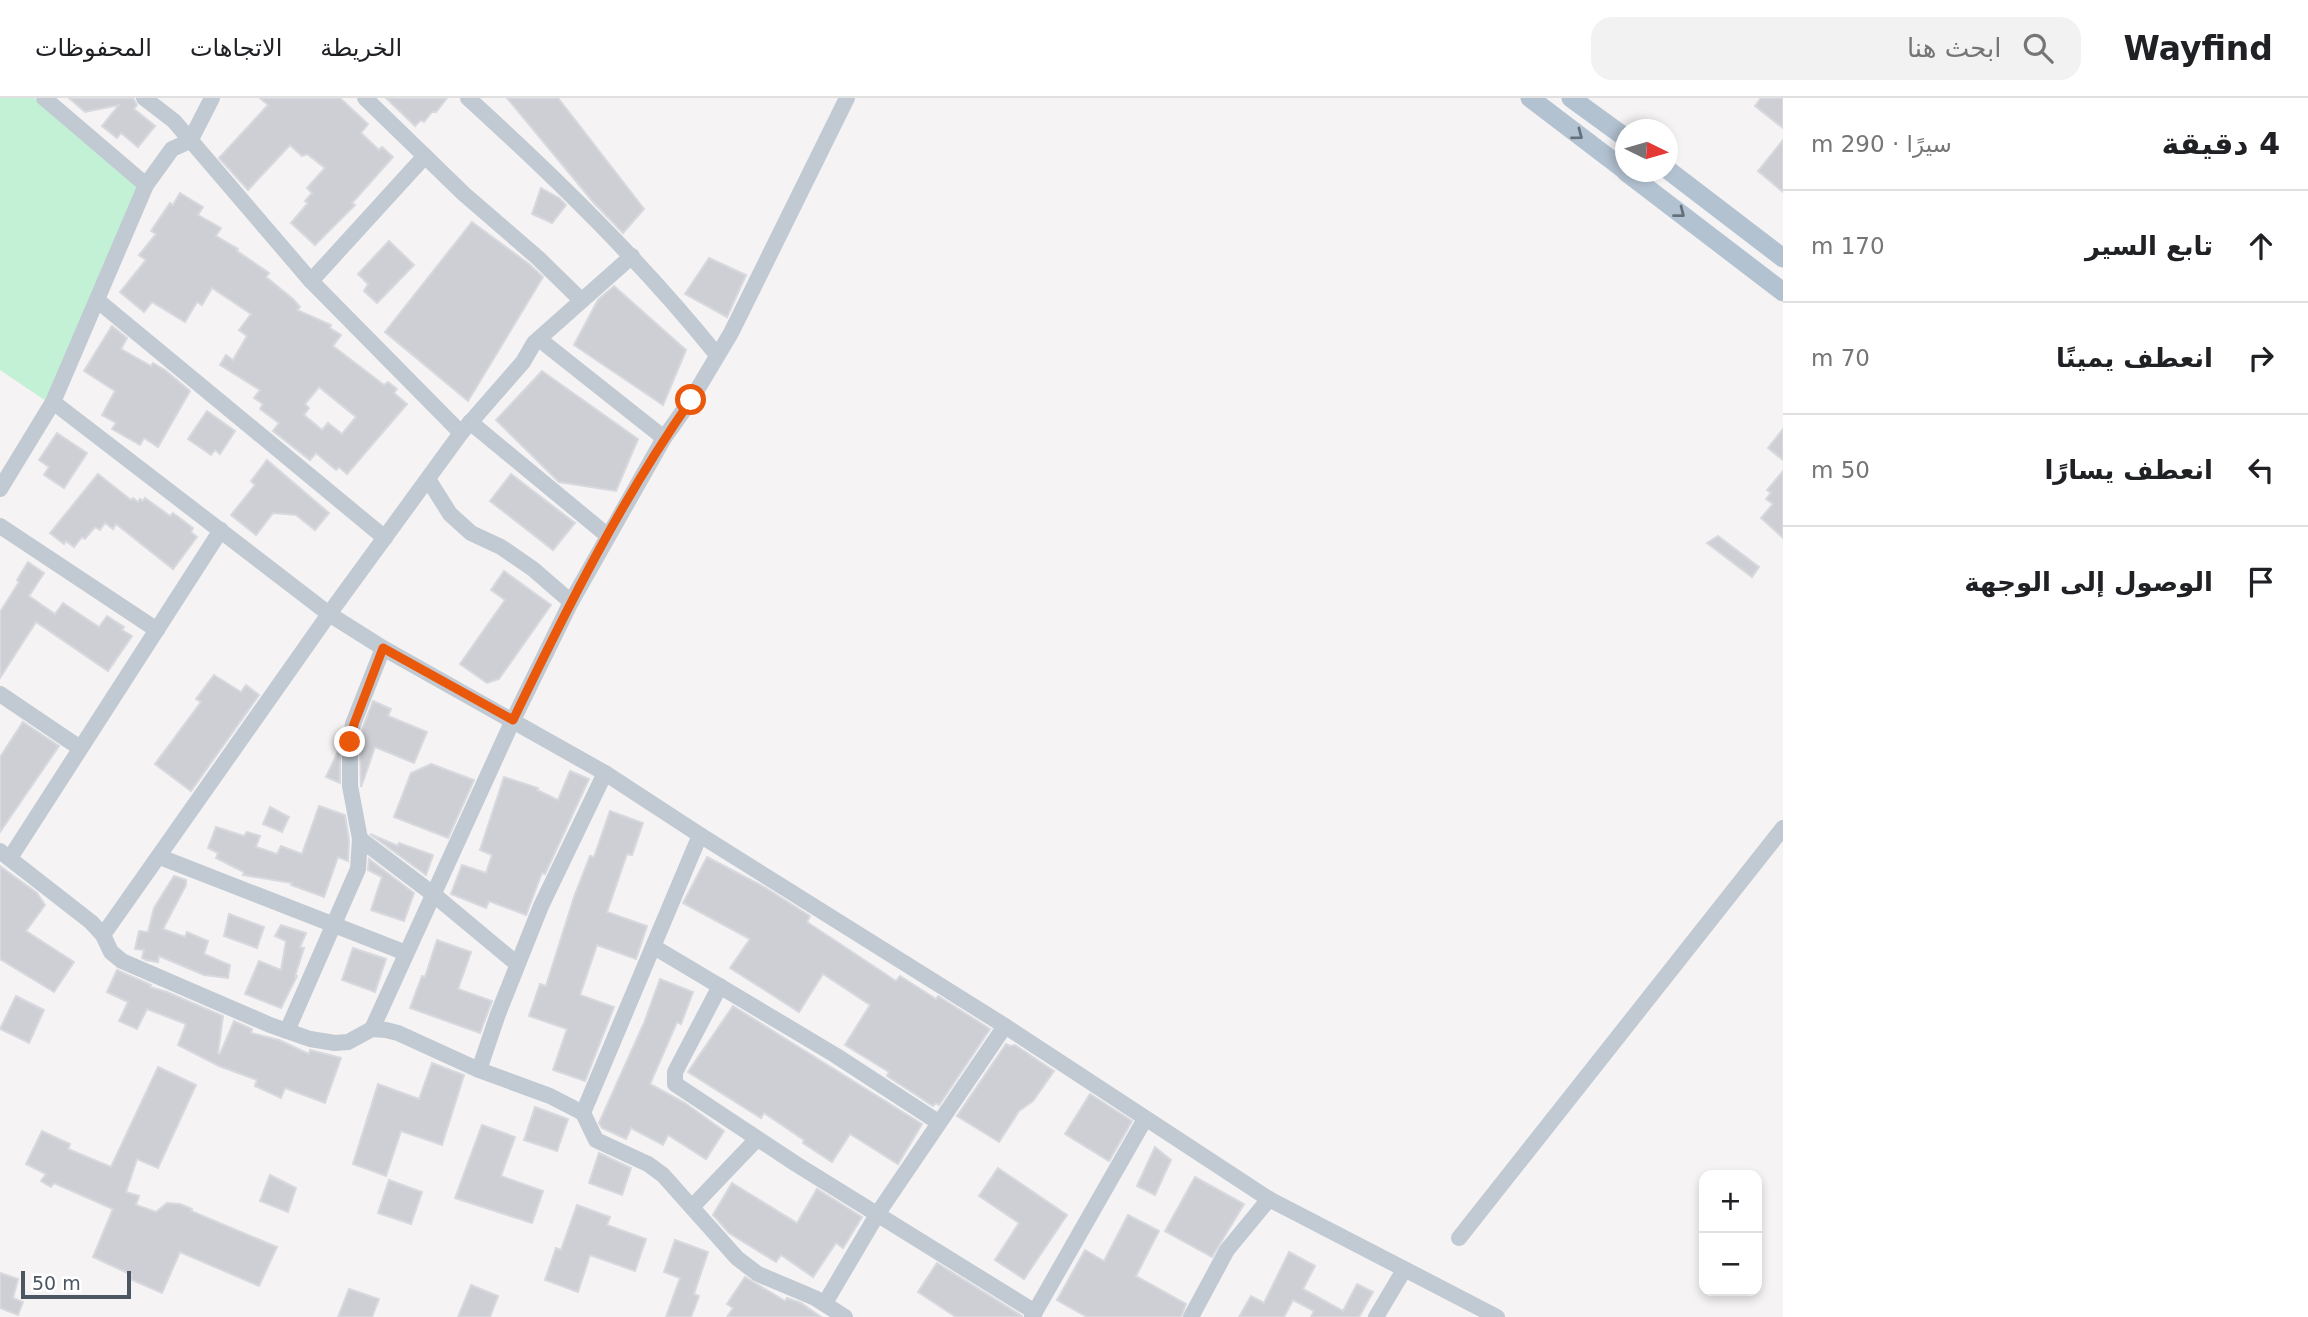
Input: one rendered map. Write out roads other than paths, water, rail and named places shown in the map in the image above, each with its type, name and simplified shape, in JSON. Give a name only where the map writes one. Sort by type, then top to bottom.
[{"type":"main road","points":[[1530,98],[1615,163]]},
{"type":"main road","points":[[1572,98],[1615,130]]},
{"type":"main road","points":[[1678,178],[1783,258]]},
{"type":"main road","points":[[1640,182],[1783,292]]},
{"type":"street","points":[[44,98],[146,185]]},
{"type":"street","points":[[144,98],[173,121],[311,281],[465,428],[608,536]]},
{"type":"street","points":[[3,477],[54,402],[146,185],[172,149],[190,141],[212,98]]},
{"type":"street","points":[[365,98],[464,194],[538,258],[580,300]]},
{"type":"street","points":[[468,98],[530,154],[632,256],[717,355]]},
{"type":"street","points":[[372,1029],[570,602],[664,438],[732,333],[847,98]]},
{"type":"street","points":[[311,281],[425,156]]},
{"type":"street","points":[[103,935],[465,428],[523,362],[539,339],[632,256]]},
{"type":"street","points":[[97,300],[385,538]]},
{"type":"street","points":[[539,339],[664,438]]},
{"type":"street","points":[[54,402],[330,614],[383,648],[605,773],[1005,1026],[1269,1199],[1497,1317]]},
{"type":"street","points":[[428,480],[450,514],[471,533],[501,547],[533,569],[570,602]]},
{"type":"street","points":[[0,526],[157,629]]},
{"type":"street","points":[[221,530],[80,748],[5,854],[91,922],[103,935],[111,952],[122,961],[310,1039],[335,1044],[348,1042],[372,1029],[398,1033],[479,1070],[550,1096],[583,1113],[596,1140],[657,1170],[672,1182],[726,1248],[748,1266],[825,1303],[845,1317]]},
{"type":"street","points":[[287,1031],[358,870],[360,839],[350,786],[350,742],[354,724],[383,648]]},
{"type":"street","points":[[0,694],[80,748]]},
{"type":"street","points":[[479,1070],[517,964],[562,859],[605,773]]},
{"type":"street","points":[[1459,1238],[1783,828]]},
{"type":"street","points":[[583,1113],[700,835]]},
{"type":"street","points":[[360,839],[433,894],[517,964]]},
{"type":"street","points":[[160,857],[406,953]]},
{"type":"street","points":[[654,947],[835,1055],[938,1122]]},
{"type":"street","points":[[720,986],[675,1072],[673,1081],[757,1139],[1034,1314],[1145,1119]]},
{"type":"street","points":[[825,1303],[878,1213],[1005,1026]]},
{"type":"street","points":[[692,1207],[757,1139]]},
{"type":"street","points":[[1191,1317],[1227,1250],[1269,1199]]},
{"type":"street","points":[[1376,1317],[1404,1270]]}]
